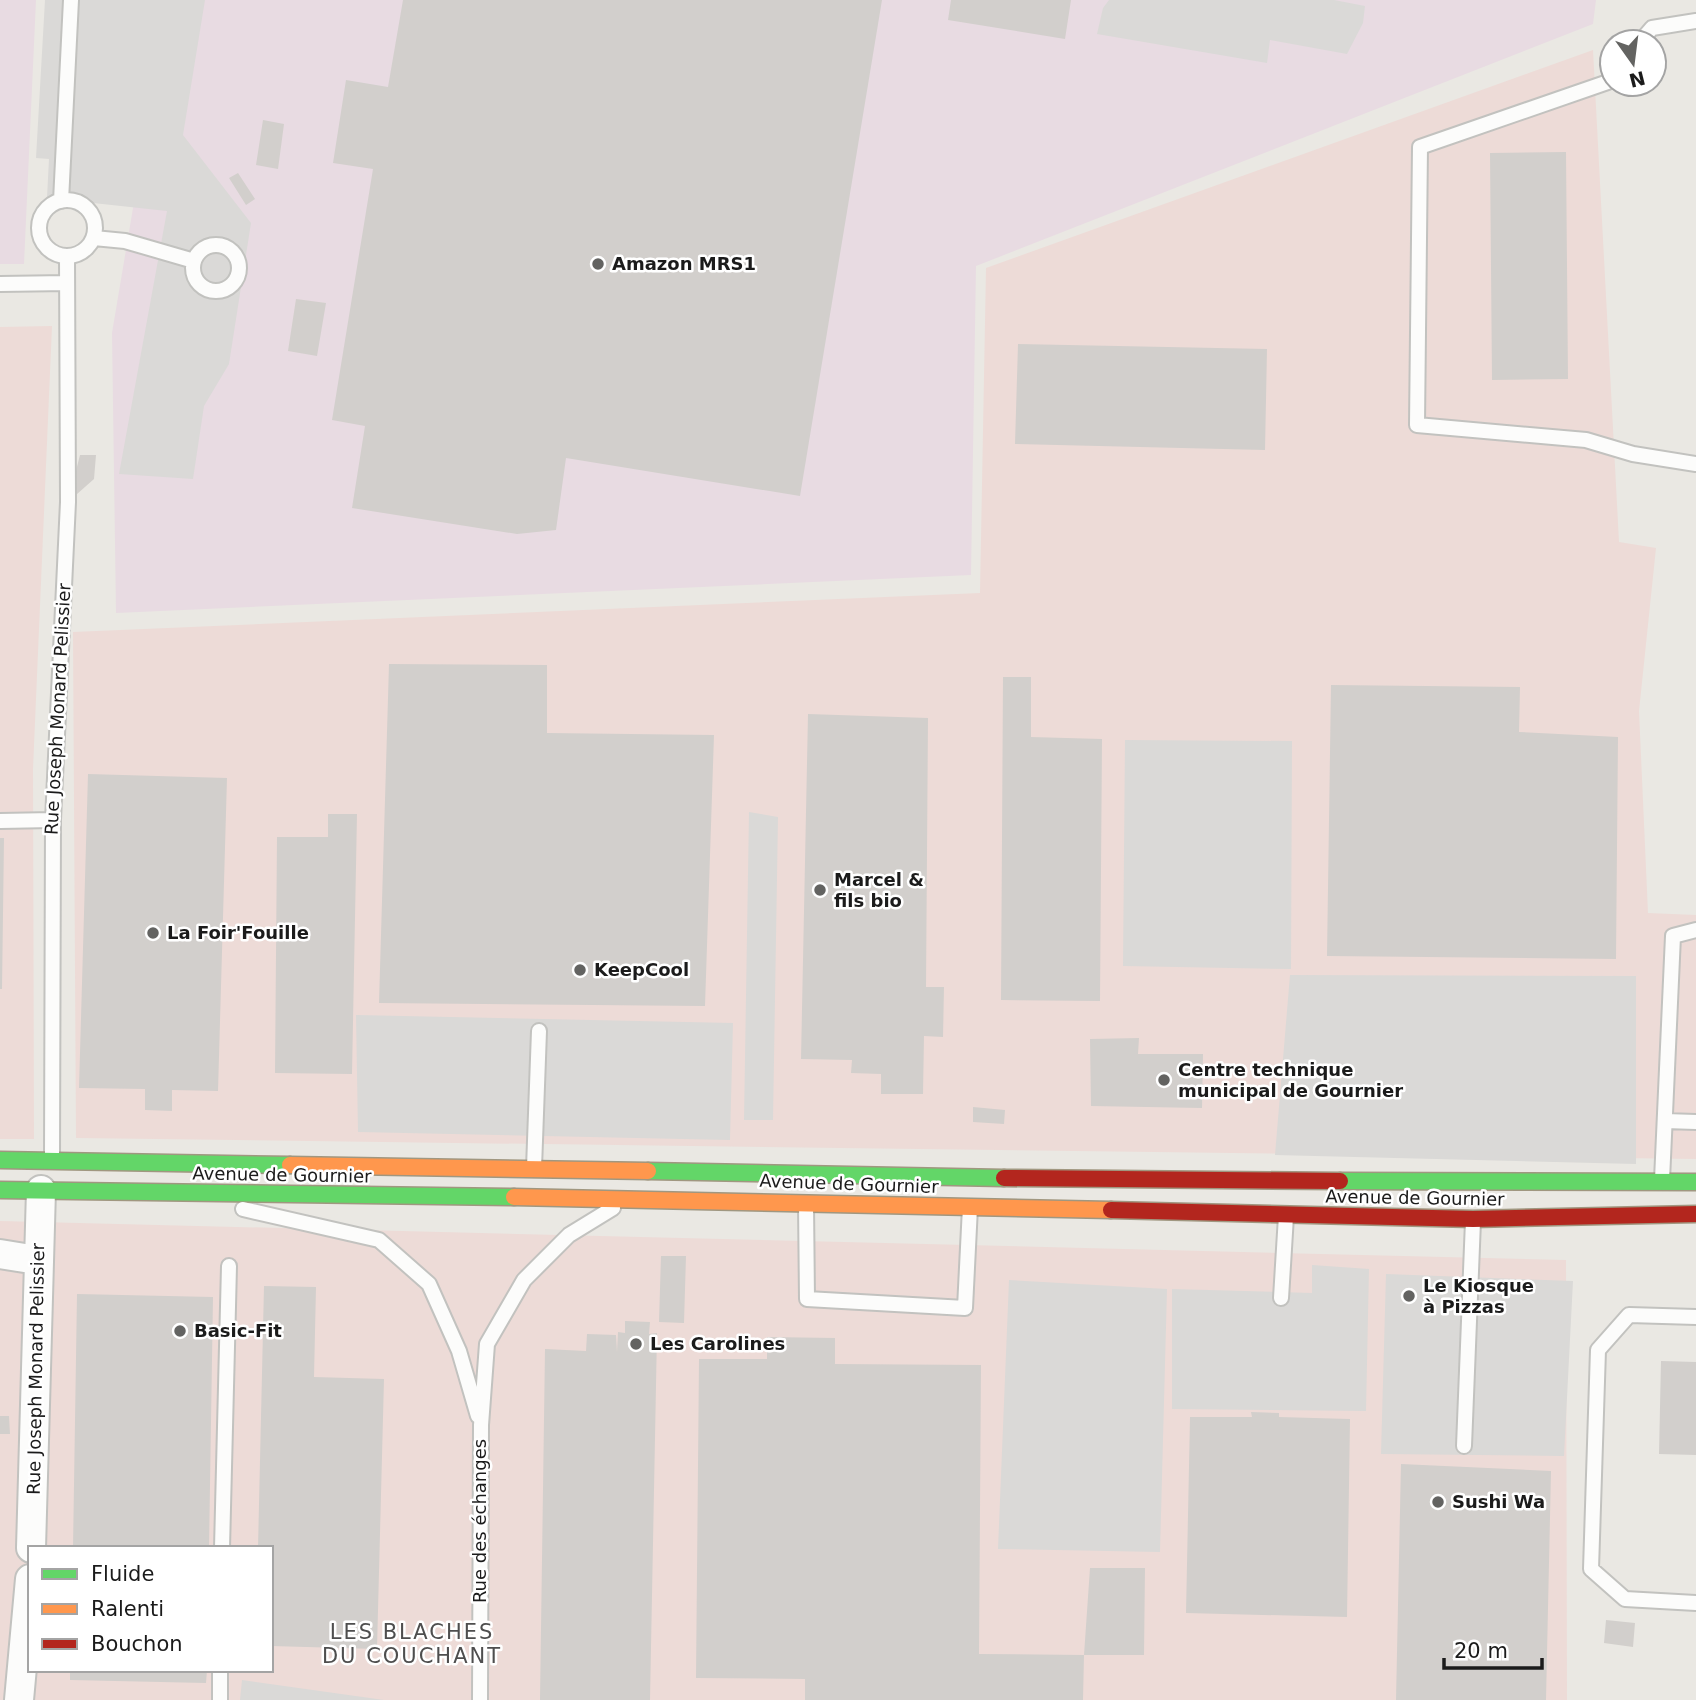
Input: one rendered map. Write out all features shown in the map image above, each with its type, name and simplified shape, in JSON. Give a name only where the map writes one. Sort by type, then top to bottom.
[{"type":"main road","name":"Avenue de Gournier","points":[[0,1160],[1188,1181],[1696,1182]]},
{"type":"main road","name":"Avenue de Gournier","points":[[0,1190],[629,1198],[1473,1219],[1696,1214]]},
{"type":"street","name":"Rue Joseph Monard Pelissier","points":[[31,1546],[41,1189]]},
{"type":"street","points":[[0,1254],[37,1259]]},
{"type":"street","points":[[14,1685],[28,1591]]},
{"type":"lane","points":[[61,201],[71,0]]},
{"type":"lane","points":[[1652,28],[1696,21]]},
{"type":"lane","points":[[1598,85],[1420,147],[1417,425],[1586,440],[1633,454],[1696,464]]},
{"type":"lane","points":[[61,201],[78,202],[85,206],[94,220],[94,238],[84,252],[67,257],[50,251],[43,244],[39,227],[45,210],[61,201]]},
{"type":"lane","points":[[94,238],[125,241],[194,261]]},
{"type":"lane","name":"Rue Joseph Monard Pelissier","points":[[52,1161],[52,820],[68,502],[67,257]]},
{"type":"lane","points":[[0,284],[67,283]]},
{"type":"lane","points":[[0,821],[52,820]]},
{"type":"lane","points":[[1662,1180],[1673,936],[1696,930]]},
{"type":"lane","points":[[534,1170],[539,1031]]},
{"type":"lane","points":[[1665,1121],[1696,1122]]},
{"type":"lane","points":[[174,1192],[379,1240],[429,1284],[459,1351],[481,1426]]},
{"type":"lane","points":[[481,1426],[487,1344],[524,1280],[569,1235],[629,1198]]},
{"type":"lane","points":[[806,1202],[807,1299],[965,1308],[970,1207]]},
{"type":"lane","points":[[1281,1298],[1286,1215]]},
{"type":"lane","points":[[1464,1446],[1473,1219]]},
{"type":"lane","points":[[222,1546],[229,1266]]},
{"type":"lane","points":[[1696,1317],[1629,1315],[1598,1350],[1591,1569],[1625,1599],[1696,1603]]},
{"type":"lane","name":"Rue des échanges","points":[[480,1700],[481,1426]]},
{"type":"lane","points":[[220,1672],[220,1700]]},
{"type":"shaded area","points":[[0,0],[36,0],[24,264],[0,264]]},
{"type":"shaded area","points":[[45,0],[205,0],[183,135],[251,223],[229,364],[204,406],[193,479],[119,474],[167,211],[47,198],[49,159],[36,158]]},
{"type":"shaded area","points":[[168,0],[1596,0],[1593,24],[976,266],[971,575],[116,613],[112,333]]},
{"type":"shaded area","points":[[1109,0],[1334,0],[1365,6],[1363,23],[1347,54],[1270,40],[1267,63],[1097,34],[1103,8]]},
{"type":"shaded area","points":[[1593,50],[1619,542],[1656,548],[1639,711],[1648,913],[1696,915],[1696,1159],[76,1138],[73,632],[980,593],[986,268]]},
{"type":"shaded area","points":[[52,326],[33,769],[34,1139],[0,1139],[0,327]]},
{"type":"shaded area","points":[[1125,740],[1292,741],[1291,969],[1123,966]]},
{"type":"shaded area","points":[[749,812],[778,817],[773,1120],[744,1120]]},
{"type":"shaded area","points":[[1290,975],[1636,976],[1636,1164],[1275,1155]]},
{"type":"shaded area","points":[[356,1015],[733,1023],[730,1140],[358,1132]]},
{"type":"shaded area","points":[[0,1221],[1566,1260],[1567,1700],[0,1700]]},
{"type":"shaded area","points":[[1312,1265],[1369,1269],[1366,1411],[1172,1409],[1172,1289],[1312,1293]]},
{"type":"shaded area","points":[[1386,1274],[1573,1281],[1564,1456],[1381,1454]]},
{"type":"shaded area","points":[[1009,1280],[1167,1289],[1160,1552],[998,1549]]},
{"type":"shaded area","points":[[242,1680],[384,1700],[240,1700]]},
{"type":"building","name":"Amazon MRS1","points":[[403,0],[882,0],[800,496],[566,458],[556,530],[517,534],[352,508],[365,426],[332,420],[373,169],[333,163],[346,80],[388,87]]},
{"type":"building","points":[[951,0],[1071,0],[1065,39],[948,20]]},
{"type":"building","points":[[263,120],[284,124],[278,169],[256,165]]},
{"type":"building","points":[[1566,152],[1568,379],[1492,380],[1490,153]]},
{"type":"building","points":[[238,173],[255,199],[246,205],[229,178]]},
{"type":"building","points":[[296,299],[326,303],[317,356],[288,351]]},
{"type":"building","points":[[1018,344],[1267,349],[1265,450],[1015,444]]},
{"type":"building","points":[[80,455],[96,455],[94,479],[68,502]]},
{"type":"building","points":[[389,664],[547,665],[547,733],[714,735],[705,1006],[379,1003]]},
{"type":"building","points":[[1003,677],[1031,677],[1031,737],[1102,739],[1100,1001],[1001,1000]]},
{"type":"building","points":[[1331,685],[1520,687],[1519,732],[1618,737],[1616,959],[1327,956]]},
{"type":"building","points":[[808,714],[928,718],[926,987],[944,987],[943,1037],[924,1036],[923,1094],[881,1094],[881,1074],[851,1073],[852,1060],[801,1059]]},
{"type":"building","name":"La Foir'Fouille","points":[[88,774],[227,778],[218,1091],[172,1090],[172,1111],[145,1110],[145,1089],[79,1088]]},
{"type":"building","points":[[328,814],[357,814],[352,1074],[275,1073],[277,837],[328,837]]},
{"type":"building","points":[[0,838],[4,838],[2,989],[0,989]]},
{"type":"building","points":[[1139,1038],[1138,1054],[1203,1054],[1202,1108],[1091,1106],[1090,1039]]},
{"type":"building","points":[[973,1107],[1005,1110],[1004,1124],[973,1122]]},
{"type":"building","points":[[661,1256],[686,1256],[684,1323],[659,1322]]},
{"type":"building","points":[[264,1286],[316,1287],[314,1377],[384,1379],[377,1649],[273,1646],[273,1546],[258,1546]]},
{"type":"building","points":[[77,1294],[213,1297],[209,1546],[73,1546]]},
{"type":"building","points":[[625,1321],[650,1322],[649,1334],[657,1333],[650,1700],[540,1700],[545,1349],[586,1351],[587,1334],[616,1335],[617,1352],[618,1332],[625,1333]]},
{"type":"building","points":[[767,1337],[835,1338],[835,1364],[981,1365],[979,1654],[1084,1655],[1083,1700],[805,1700],[805,1679],[696,1678],[699,1359],[767,1359]]},
{"type":"building","points":[[1661,1361],[1696,1362],[1696,1455],[1659,1454]]},
{"type":"building","points":[[1251,1412],[1279,1413],[1279,1417],[1350,1419],[1347,1617],[1186,1613],[1190,1417],[1252,1417]]},
{"type":"building","points":[[0,1416],[9,1416],[10,1434],[0,1434]]},
{"type":"building","points":[[1401,1464],[1551,1471],[1546,1700],[1396,1700]]},
{"type":"building","points":[[1090,1568],[1145,1568],[1144,1655],[1084,1655]]},
{"type":"building","points":[[1606,1620],[1635,1623],[1633,1647],[1604,1643]]},
{"type":"building","points":[[70,1672],[207,1672],[206,1683],[70,1680]]},
{"type":"traffic: fast","points":[[0,1160],[290,1165]]},
{"type":"traffic: fast","points":[[648,1171],[1004,1178]]},
{"type":"traffic: fast","points":[[1340,1181],[1696,1182]]},
{"type":"traffic: fast","points":[[0,1190],[514,1197]]},
{"type":"traffic: slow","points":[[290,1165],[648,1171]]},
{"type":"traffic: slow","points":[[514,1197],[1111,1210]]},
{"type":"traffic: jam","points":[[1004,1178],[1340,1181]]},
{"type":"traffic: jam","points":[[1111,1210],[1473,1219],[1696,1214]]},
{"type":"place","name":"Amazon MRS1","points":[[598,264]]},
{"type":"place","name":"Marcel & fils bio","points":[[820,890]]},
{"type":"place","name":"La Foir'Fouille","points":[[153,933]]},
{"type":"place","name":"KeepCool","points":[[580,970]]},
{"type":"place","name":"Centre technique municipal de Gournier","points":[[1164,1080]]},
{"type":"place","name":"Le Kiosque à Pizzas","points":[[1409,1296]]},
{"type":"place","name":"Basic-Fit","points":[[180,1331]]},
{"type":"place","name":"Les Carolines","points":[[636,1344]]},
{"type":"place","name":"Sushi Wa","points":[[1438,1502]]},
{"type":"district","name":"LES BLACHES DU COUCHANT","points":[[412,1644]]}]
